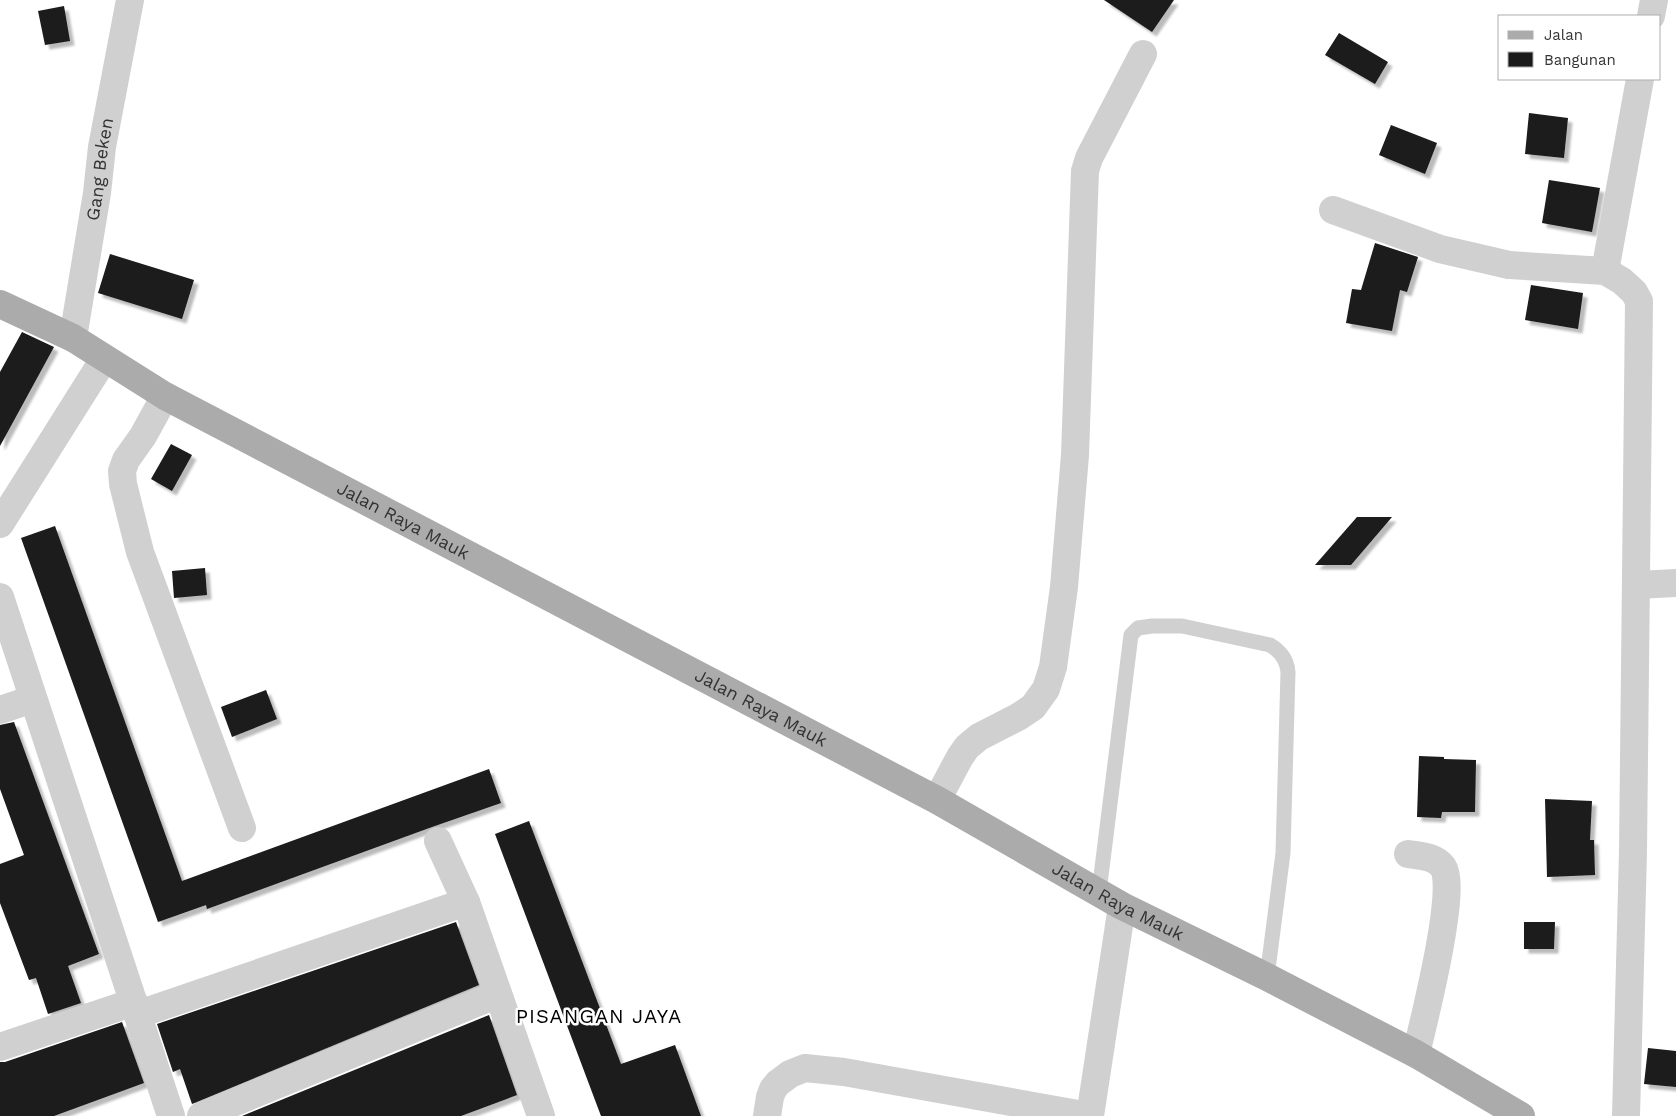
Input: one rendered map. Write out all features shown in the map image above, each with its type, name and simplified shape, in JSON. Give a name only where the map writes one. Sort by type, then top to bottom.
[{"type":"main road","name":"Jalan Raya Mauk","points":[[1,309],[72,338],[165,396],[937,800],[1122,906],[1267,977],[1416,1054],[1521,1116]]},
{"type":"street","name":"Gang Beken","points":[[72,338],[97,193],[102,147],[130,0]]},
{"type":"street","points":[[1651,15],[1654,0]]},
{"type":"street","points":[[937,800],[967,747],[979,737],[1018,717],[1032,707],[1046,689],[1053,667],[1064,586],[1075,455],[1085,171],[1089,158],[1143,54]]},
{"type":"street","points":[[1605,271],[1640,80]]},
{"type":"street","points":[[1333,210],[1440,249],[1509,265],[1605,271],[1622,281],[1634,292],[1639,301],[1633,851],[1626,1116]]},
{"type":"street","points":[[0,524],[104,359]]},
{"type":"street","points":[[165,396],[143,436],[126,460],[122,471],[123,484],[140,552],[242,828]]},
{"type":"street","points":[[1636,585],[1676,583]]},
{"type":"street","points":[[0,597],[172,1116]]},
{"type":"street","points":[[0,710],[33,699]]},
{"type":"street","points":[[438,841],[466,902],[541,1116]]},
{"type":"street","points":[[1408,854],[1430,858],[1439,862],[1445,870],[1447,883],[1444,921],[1416,1054]]},
{"type":"street","points":[[2,1041],[136,1008],[466,902]]},
{"type":"street","points":[[767,1116],[770,1098],[778,1083],[797,1070],[805,1068],[844,1072],[1089,1116],[1122,906]]},
{"type":"street","points":[[200,1116],[498,994]]},
{"type":"lane","points":[[1099,892],[1130,635],[1138,628],[1182,626],[1270,645],[1285,660],[1288,672],[1283,854],[1267,977]]},
{"type":"building","points":[[1104,0],[1174,0],[1152,32]]},
{"type":"building","points":[[64,6],[70,41],[45,45],[38,11]]},
{"type":"building","points":[[1339,33],[1388,62],[1375,84],[1325,55]]},
{"type":"building","points":[[1529,113],[1568,118],[1564,158],[1525,154]]},
{"type":"building","points":[[1391,125],[1437,143],[1425,174],[1379,155]]},
{"type":"building","points":[[1549,180],[1600,188],[1592,232],[1542,223]]},
{"type":"building","points":[[1375,243],[1418,257],[1407,292],[1400,290],[1392,331],[1346,323],[1352,289],[1361,290]]},
{"type":"building","points":[[110,254],[194,280],[182,319],[98,293]]},
{"type":"building","points":[[1531,285],[1583,293],[1578,329],[1525,320]]},
{"type":"building","points":[[22,332],[54,347],[0,446],[0,372]]},
{"type":"building","points":[[171,444],[192,455],[172,491],[151,479]]},
{"type":"building","points":[[1357,517],[1392,517],[1351,565],[1315,565]]},
{"type":"building","points":[[55,526],[182,881],[489,769],[501,803],[207,909],[206,905],[158,922],[21,538]]},
{"type":"building","points":[[205,568],[207,595],[174,598],[172,571]]},
{"type":"building","points":[[266,690],[277,719],[232,737],[221,707]]},
{"type":"building","points":[[14,722],[99,954],[68,966],[81,1003],[48,1014],[36,978],[29,980],[0,903],[0,864],[24,855],[0,789],[0,725]]},
{"type":"building","points":[[1419,756],[1476,760],[1475,812],[1442,812],[1441,818],[1417,817]]},
{"type":"building","points":[[1545,799],[1592,801],[1590,840],[1594,840],[1595,875],[1547,877]]},
{"type":"building","points":[[529,821],[621,1064],[675,1045],[701,1116],[601,1116],[495,834]]},
{"type":"building","points":[[456,922],[479,985],[192,1104],[180,1069],[173,1072],[157,1024]]},
{"type":"building","points":[[1524,922],[1555,922],[1554,949],[1524,949]]},
{"type":"building","points":[[489,1015],[517,1095],[461,1116],[242,1116]]},
{"type":"building","points":[[122,1022],[144,1083],[54,1116],[0,1116],[0,1062],[5,1062]]},
{"type":"building","points":[[1648,1048],[1676,1051],[1676,1087],[1644,1084]]},
{"type":"district","name":"PISANGAN JAYA","points":[[599,1016]]}]
